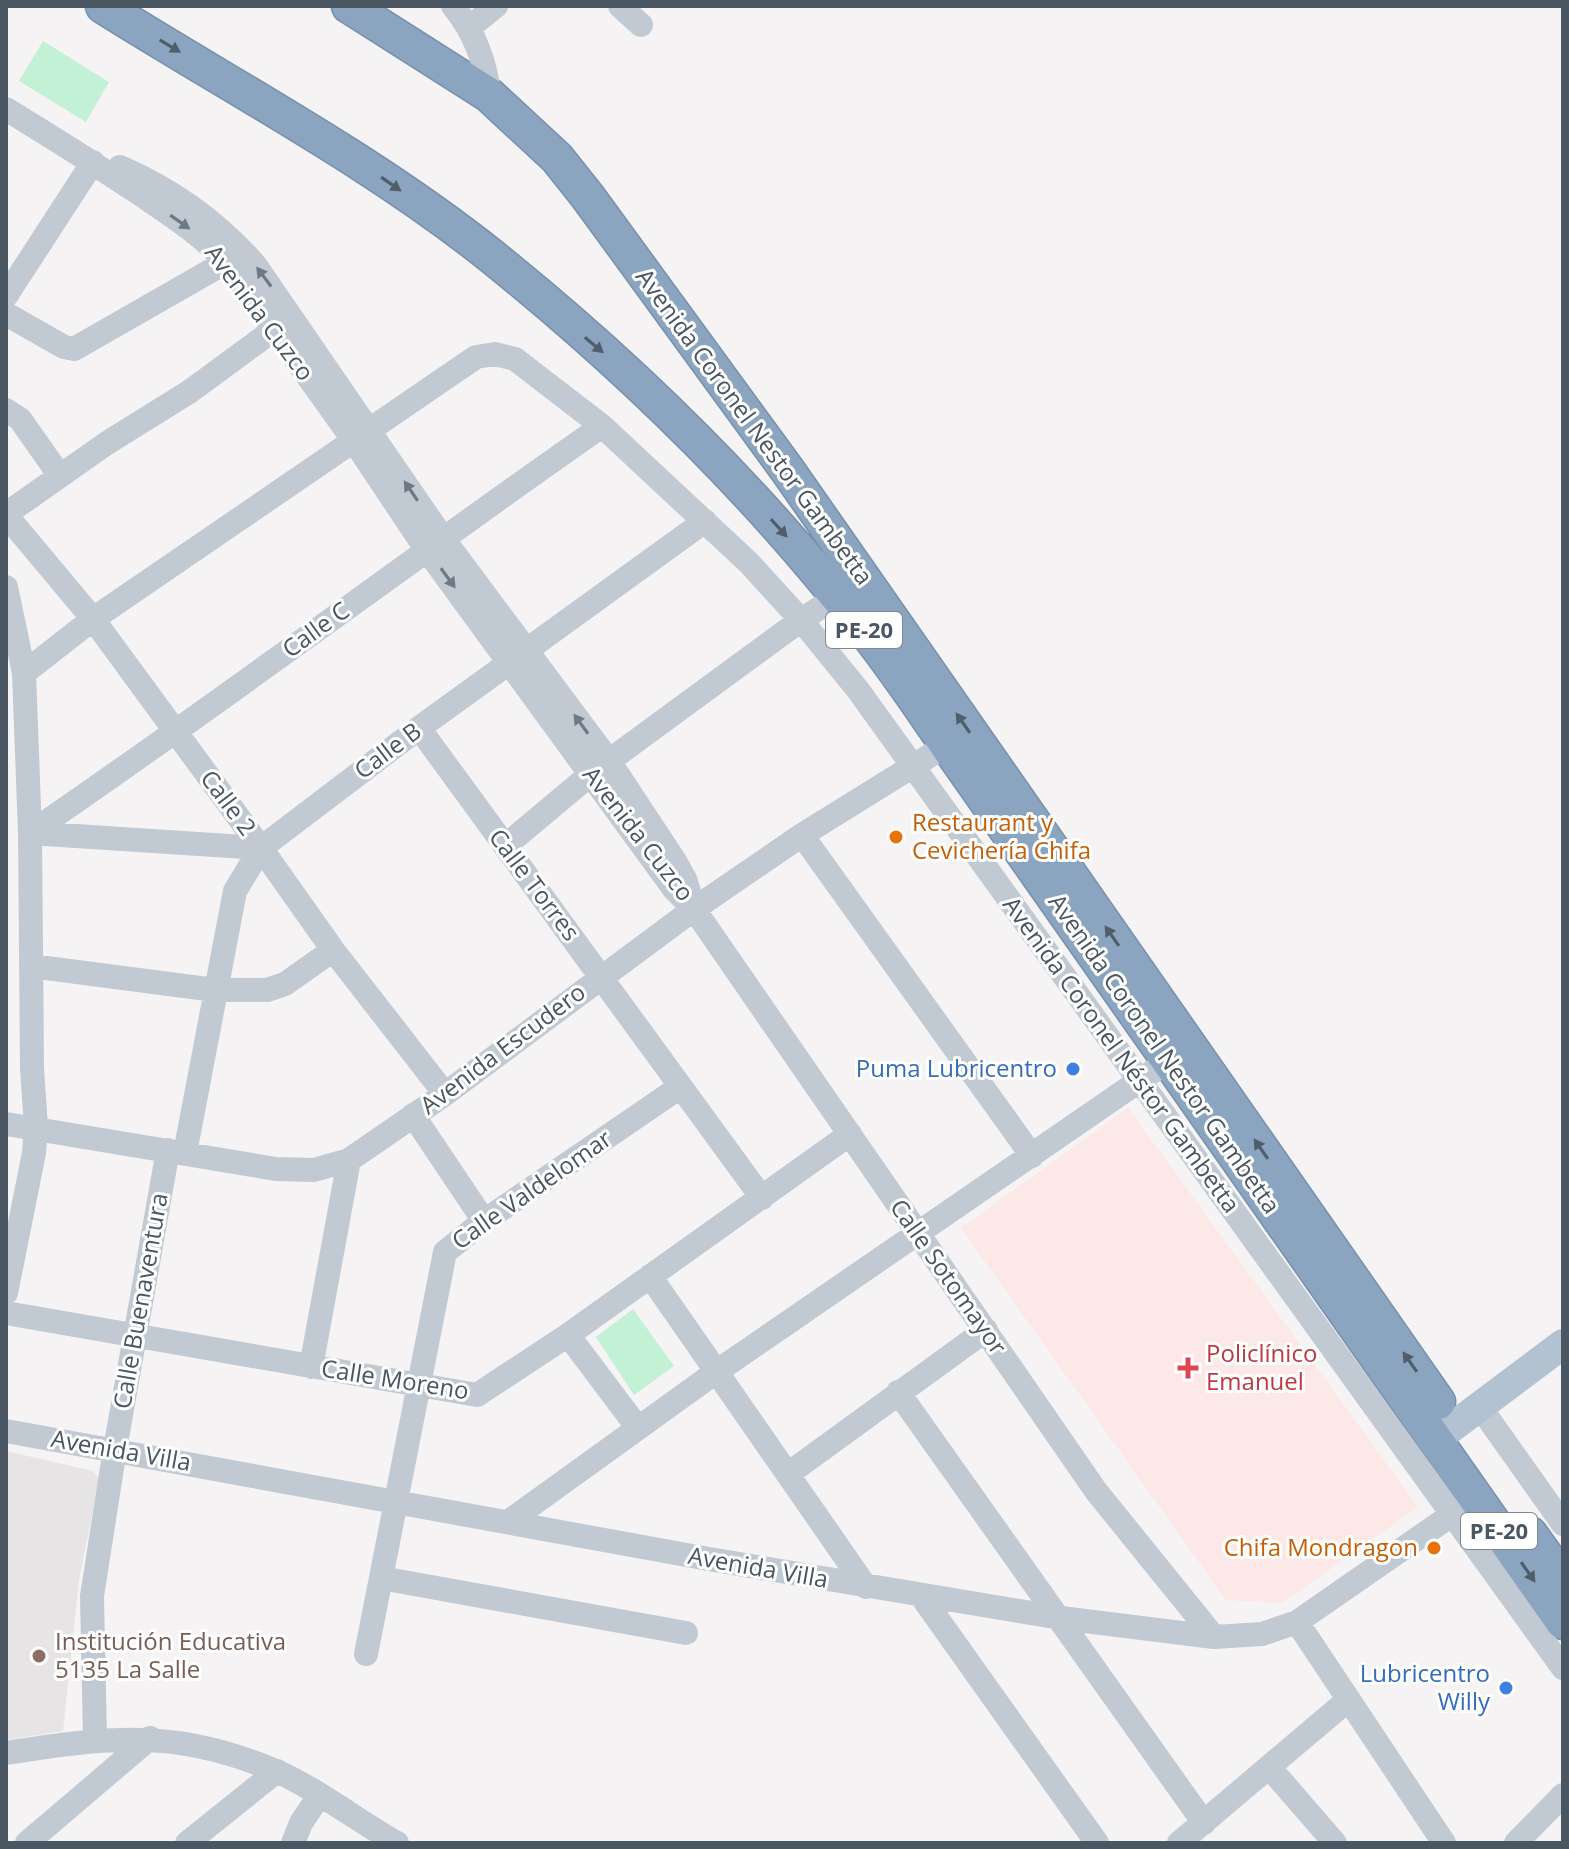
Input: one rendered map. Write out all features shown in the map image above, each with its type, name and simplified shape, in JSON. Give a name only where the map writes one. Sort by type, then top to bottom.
[{"type":"highway","name":"Avenida Coronel Nestor Gambetta","points":[[103,6],[355,159],[495,259],[609,357],[704,448],[838,596],[947,745],[1168,1061],[1446,1432],[1563,1580]]},
{"type":"highway","name":"Avenida Coronel Nestor Gambetta","points":[[349,6],[489,95],[557,158],[788,471],[1446,1432],[1464,1506],[1563,1622]]},
{"type":"main road","points":[[1446,1432],[1563,1344]]},
{"type":"street","points":[[453,6],[476,40],[489,95]]},
{"type":"street","points":[[470,27],[496,6]]},
{"type":"street","points":[[620,6],[641,25]]},
{"type":"street","name":"Avenida Cuzco","points":[[6,109],[93,162],[194,232],[283,322]]},
{"type":"street","points":[[6,296],[93,162]]},
{"type":"street","name":"Avenida Cuzco","points":[[93,162],[114,165],[137,174],[177,196],[240,249],[283,322],[434,543],[685,879],[694,909]]},
{"type":"street","points":[[6,314],[64,347],[74,349],[226,262]]},
{"type":"street","points":[[6,514],[189,392],[283,322]]},
{"type":"street","name":"Avenida Coronel Néstor Gambetta","points":[[362,435],[476,357],[495,354],[515,359],[602,426],[749,563],[801,620],[913,765],[1139,1082],[1446,1432],[1563,1524]]},
{"type":"street","points":[[6,410],[20,419],[60,476]]},
{"type":"street","name":"Calle C","points":[[30,833],[176,733],[434,543],[602,426]]},
{"type":"street","points":[[24,673],[93,619],[362,435]]},
{"type":"street","name":"Calle 2","points":[[6,514],[93,619],[333,950],[445,1094]]},
{"type":"street","name":"Calle B","points":[[261,848],[419,728],[705,521]]},
{"type":"street","points":[[6,587],[24,673],[30,833],[32,1068],[36,1127],[34,1153],[6,1293]]},
{"type":"street","points":[[505,846],[600,768],[838,596]]},
{"type":"street","name":"Calle Torres","points":[[419,728],[762,1198]]},
{"type":"street","name":"Avenida Escudero","points":[[6,1124],[276,1169],[314,1170],[349,1160],[445,1094],[694,909],[802,835],[947,745]]},
{"type":"street","points":[[30,833],[261,848]]},
{"type":"street","points":[[802,835],[1032,1156]]},
{"type":"street","name":"Calle Buenaventura","points":[[95,1739],[92,1596],[135,1336],[235,891],[261,848]]},
{"type":"street","name":"Calle Sotomayor","points":[[694,909],[1096,1491],[1214,1637]]},
{"type":"street","points":[[31,966],[215,990],[267,990],[285,984],[333,950]]},
{"type":"street","points":[[508,1522],[716,1372],[1168,1061]]},
{"type":"street","name":"Calle Valdelomar","points":[[366,1654],[445,1252],[484,1221],[680,1087]]},
{"type":"street","points":[[413,1115],[484,1221]]},
{"type":"street","name":"Calle Moreno","points":[[6,1313],[477,1395],[568,1335],[850,1134]]},
{"type":"street","points":[[311,1367],[349,1160]]},
{"type":"street","points":[[650,1276],[866,1587]]},
{"type":"street","points":[[788,1474],[986,1330]]},
{"type":"street","points":[[568,1335],[638,1428]]},
{"type":"street","points":[[898,1392],[1204,1823]]},
{"type":"street","name":"Avenida Villa","points":[[6,1431],[922,1597],[1214,1637],[1262,1634],[1297,1622],[1464,1506]]},
{"type":"street","points":[[1464,1506],[1563,1668]]},
{"type":"street","points":[[381,1578],[686,1633]]},
{"type":"street","points":[[922,1597],[1097,1843]]},
{"type":"street","points":[[1297,1622],[1444,1843]]},
{"type":"street","points":[[1179,1843],[1348,1700]]},
{"type":"street","points":[[27,1843],[150,1738]]},
{"type":"street","points":[[6,1753],[95,1739],[150,1738],[182,1742],[277,1771],[395,1843]]},
{"type":"street","points":[[1269,1767],[1335,1843]]},
{"type":"street","points":[[187,1843],[277,1771]]},
{"type":"street","points":[[1516,1843],[1563,1795]]},
{"type":"street","points":[[293,1843],[301,1823],[319,1796]]},
{"type":"shaded area","name":"Policlínico Emanuel","points":[[1128,1108],[1418,1507],[1282,1603],[1226,1600],[961,1228]]},
{"type":"shaded area","name":"Institución Educativa 5135 La Salle","points":[[6,1451],[93,1471],[99,1479],[79,1580],[63,1731],[6,1740]]},
{"type":"green space","points":[[43,41],[109,82],[86,122],[19,81]]},
{"type":"green space","points":[[633,1309],[674,1366],[634,1395],[596,1337]]},
{"type":"place","name":"Restaurant y Cevichería Chifa","points":[[896,837]]},
{"type":"place","name":"Puma Lubricentro","points":[[1073,1069]]},
{"type":"place","name":"Policlínico Emanuel","points":[[1188,1368]]},
{"type":"place","name":"Chifa Mondragon","points":[[1434,1548]]},
{"type":"place","name":"Institución Educativa 5135 La Salle","points":[[39,1656]]},
{"type":"place","name":"Lubricentro Willy","points":[[1506,1688]]}]
